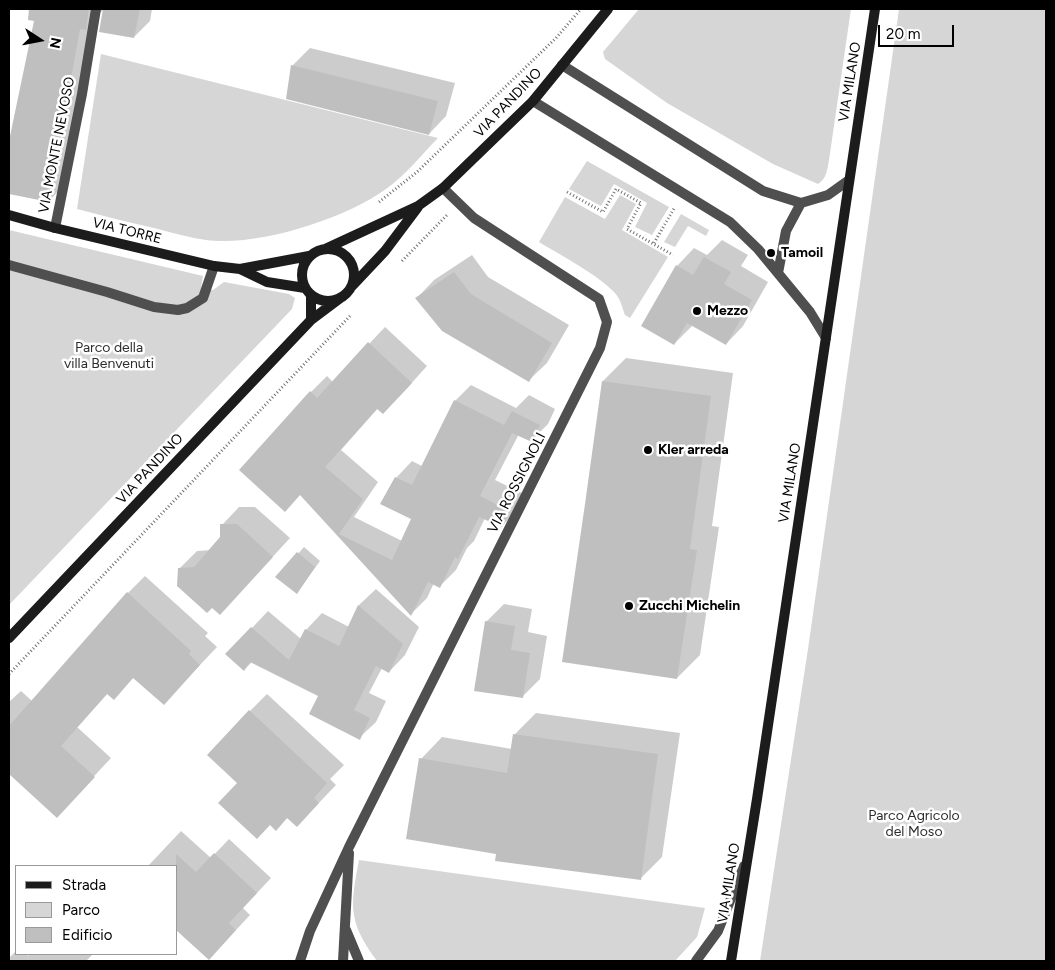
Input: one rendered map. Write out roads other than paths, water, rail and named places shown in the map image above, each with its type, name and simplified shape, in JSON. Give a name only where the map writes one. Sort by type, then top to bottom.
[{"type":"street","name":"VIA MONTE NEVOSO","points":[[55,228],[82,94],[96,9]]},
{"type":"street","name":"VIA PANDINO","points":[[325,249],[418,206],[443,188],[533,101],[608,9]]},
{"type":"street","name":"VIA MILANO","points":[[730,961],[875,9]]},
{"type":"street","points":[[562,65],[763,191],[801,203],[828,195],[849,180]]},
{"type":"street","points":[[533,101],[730,222],[758,249],[810,312],[826,338]]},
{"type":"street","name":"VIA ROSSIGNOLI","points":[[300,961],[310,931],[349,847],[596,357],[607,322],[599,299],[474,218],[443,188]]},
{"type":"street","points":[[778,274],[786,231],[801,203]]},
{"type":"street","name":"VIA PANDINO","points":[[9,638],[311,320],[346,293],[385,251],[418,206]]},
{"type":"street","name":"VIA TORRE","points":[[9,215],[55,228],[214,266],[240,270],[267,282],[308,292]]},
{"type":"street","points":[[308,292],[319,299],[327,301],[336,300],[346,293],[353,282],[354,273],[348,258],[333,249],[325,249],[316,251],[309,256],[304,264],[302,280],[308,292],[311,320]]},
{"type":"street","name":"VIA TORRE","points":[[240,270],[309,256]]},
{"type":"street","points":[[9,265],[154,307],[178,310],[187,308],[203,298],[214,266]]},
{"type":"street","name":"VIA ROSSIGNOLI","points":[[343,961],[349,847]]},
{"type":"street","points":[[696,961],[718,931],[746,860]]},
{"type":"street","name":"VIA ROSSIGNOLI","points":[[344,925],[359,961]]},
{"type":"place","name":"Tamoil","points":[[771,253]]},
{"type":"place","name":"Mezzo","points":[[697,311]]},
{"type":"place","name":"Kler arreda","points":[[648,450]]},
{"type":"place","name":"Zucchi Michelin","points":[[629,606]]},
{"type":"park label","name":"Parco della villa Benvenuti","points":[[109,356]]},
{"type":"park label","name":"Parco Agricolo del Moso","points":[[914,824]]}]
